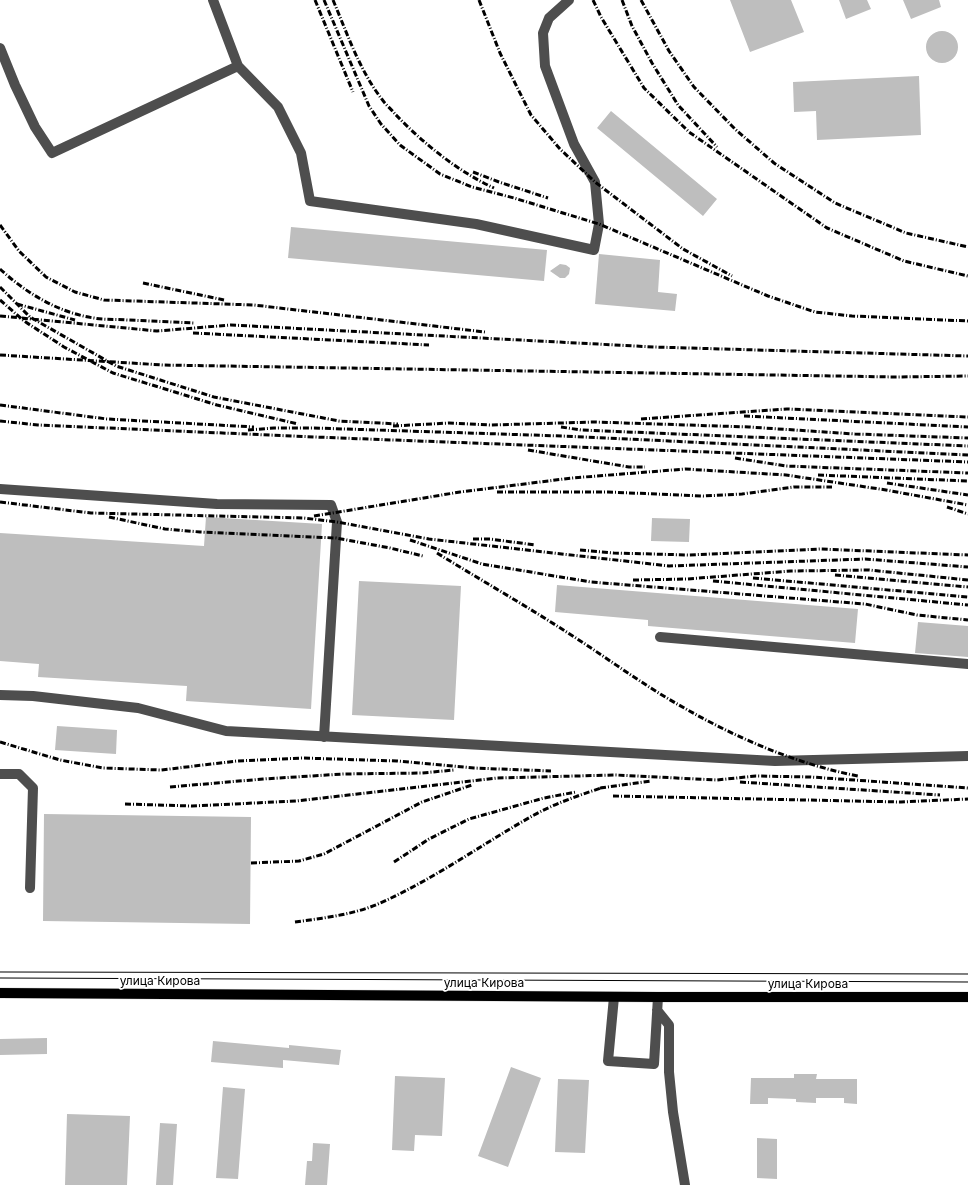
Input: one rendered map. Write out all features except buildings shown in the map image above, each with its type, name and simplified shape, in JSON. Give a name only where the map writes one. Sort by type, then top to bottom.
[{"type":"main road","name":"улица Кирова","points":[[0,993],[658,997],[968,997]]},
{"type":"lane","points":[[213,0],[238,66],[278,107],[301,153],[310,201],[476,224],[594,250],[599,224],[595,182],[574,144],[544,66],[543,34],[549,18],[569,0]]},
{"type":"lane","points":[[0,48],[15,85],[35,127],[52,152],[238,66]]},
{"type":"lane","points":[[0,489],[217,504],[331,505],[337,522],[324,737]]},
{"type":"lane","points":[[660,637],[968,664]]},
{"type":"lane","points":[[0,695],[33,696],[138,708],[226,731],[775,761],[968,756]]},
{"type":"lane","points":[[0,774],[20,774],[33,788],[30,888]]},
{"type":"lane","points":[[614,996],[608,1061],[654,1064],[658,997]]},
{"type":"lane","points":[[657,1010],[669,1025],[669,1072],[673,1112],[685,1185]]},
{"type":"tram line","points":[[0,972],[968,974]]},
{"type":"tram line","points":[[0,978],[968,982]]},
{"type":"railway","points":[[315,0],[353,92]]},
{"type":"railway","points":[[324,0],[369,106],[381,124],[400,145],[440,174],[472,187],[599,224],[768,296],[815,312],[852,316],[968,321]]},
{"type":"railway","points":[[333,0],[360,63],[373,87],[384,102],[417,135],[441,156],[480,181],[494,188]]},
{"type":"railway","points":[[479,0],[500,53],[531,115],[560,149],[595,182],[683,249],[732,276]]},
{"type":"railway","points":[[593,0],[601,17],[644,88],[689,132],[827,228],[904,261],[968,276]]},
{"type":"railway","points":[[622,0],[632,26],[652,63],[678,105],[717,147]]},
{"type":"railway","points":[[641,0],[669,51],[694,87],[735,129],[774,163],[835,203],[906,233],[968,247]]},
{"type":"railway","points":[[473,172],[548,198]]},
{"type":"railway","points":[[0,225],[19,251],[46,277],[75,292],[104,300],[254,305],[485,332]]},
{"type":"railway","points":[[0,269],[32,294],[68,312],[102,319],[194,323]]},
{"type":"railway","points":[[143,283],[224,300]]},
{"type":"railway","points":[[0,287],[30,317],[116,366],[214,397],[339,421],[398,424]]},
{"type":"railway","points":[[0,300],[24,321],[64,347],[113,373],[217,405],[298,424]]},
{"type":"railway","points":[[17,304],[75,320]]},
{"type":"railway","points":[[0,316],[157,331],[231,325],[654,347],[968,356]]},
{"type":"railway","points":[[193,333],[429,345]]},
{"type":"railway","points":[[0,355],[163,365],[896,377],[968,376]]},
{"type":"railway","points":[[0,405],[107,419],[254,427]]},
{"type":"railway","points":[[641,419],[787,409],[968,417]]},
{"type":"railway","points":[[744,416],[968,427]]},
{"type":"railway","points":[[0,421],[38,425],[315,437],[968,462]]},
{"type":"railway","points":[[393,426],[449,423],[490,425],[595,422],[749,427],[855,434],[968,438]]},
{"type":"railway","points":[[561,427],[581,430],[968,446]]},
{"type":"railway","points":[[248,430],[274,428],[314,428],[562,436],[968,455]]},
{"type":"railway","points":[[528,450],[629,467],[645,467]]},
{"type":"railway","points":[[735,458],[786,466],[968,473]]},
{"type":"railway","points":[[314,516],[460,492],[572,478],[685,469],[786,475],[886,490],[968,505]]},
{"type":"railway","points":[[818,475],[968,481]]},
{"type":"railway","points":[[887,483],[968,495]]},
{"type":"railway","points":[[497,492],[608,492],[703,496],[742,494],[794,487],[832,487]]},
{"type":"railway","points":[[0,502],[91,513],[304,518],[337,522],[429,539],[669,566],[865,559],[968,567]]},
{"type":"railway","points":[[947,507],[968,514]]},
{"type":"railway","points":[[109,517],[165,529],[336,538],[423,556]]},
{"type":"railway","points":[[473,539],[490,539],[535,545]]},
{"type":"railway","points":[[410,540],[482,564],[591,582],[865,604],[917,615],[968,620]]},
{"type":"railway","points":[[580,550],[614,553],[689,555],[820,549],[968,555]]},
{"type":"railway","points":[[437,553],[579,640],[650,688],[700,717],[743,738],[789,757],[835,771],[858,776]]},
{"type":"railway","points":[[633,580],[687,579],[791,571],[869,570],[968,580]]},
{"type":"railway","points":[[835,575],[968,587]]},
{"type":"railway","points":[[753,578],[968,597]]},
{"type":"railway","points":[[713,581],[968,605]]},
{"type":"railway","points":[[0,742],[60,760],[103,768],[161,770],[237,761],[303,758],[397,761],[474,768],[551,771]]},
{"type":"railway","points":[[170,787],[343,774],[422,773],[454,770]]},
{"type":"railway","points":[[125,804],[192,806],[296,801],[497,778],[616,775],[717,780],[756,776],[811,777],[968,788]]},
{"type":"railway","points":[[600,788],[651,781]]},
{"type":"railway","points":[[740,782],[940,795]]},
{"type":"railway","points":[[251,863],[299,861],[324,854],[422,802],[472,785]]},
{"type":"railway","points":[[295,922],[348,913],[378,904],[418,884],[542,811],[604,787]]},
{"type":"railway","points":[[394,862],[429,839],[469,819],[544,798],[576,792]]},
{"type":"railway","points":[[613,796],[901,802],[968,799]]}]
